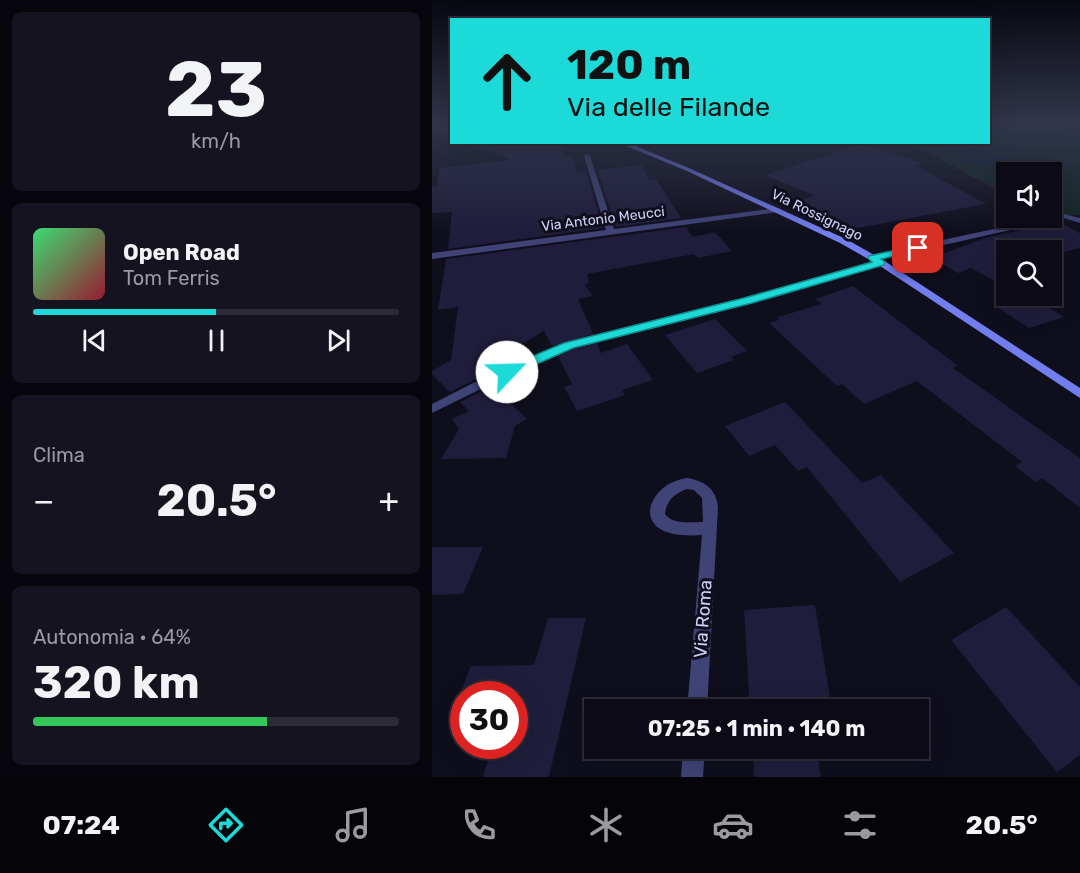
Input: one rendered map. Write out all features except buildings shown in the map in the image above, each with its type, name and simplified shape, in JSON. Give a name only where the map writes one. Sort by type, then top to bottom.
[{"type":"street","points":[[588,160],[611,232]]},
{"type":"street","name":"Via Rossignago","points":[[670,160],[778,210],[877,260],[1080,394]]},
{"type":"street","name":"Via Antonio Meucci","points":[[432,256],[778,210]]},
{"type":"street","points":[[432,409],[489,380],[568,345],[748,300],[877,260],[1064,216],[1080,221]]},
{"type":"street","name":"Via Roma","points":[[698,699],[710,528]]},
{"type":"street","points":[[692,777],[693,759]]},
{"type":"green space","points":[[942,160],[1080,160],[1080,215],[1062,216],[1062,162],[996,162],[996,190]]},
{"type":"water","points":[[965,160],[1025,162],[996,162],[996,169]]},
{"type":"route","points":[[507,372],[568,345],[748,300],[880,262],[873,258],[918,248]]}]
